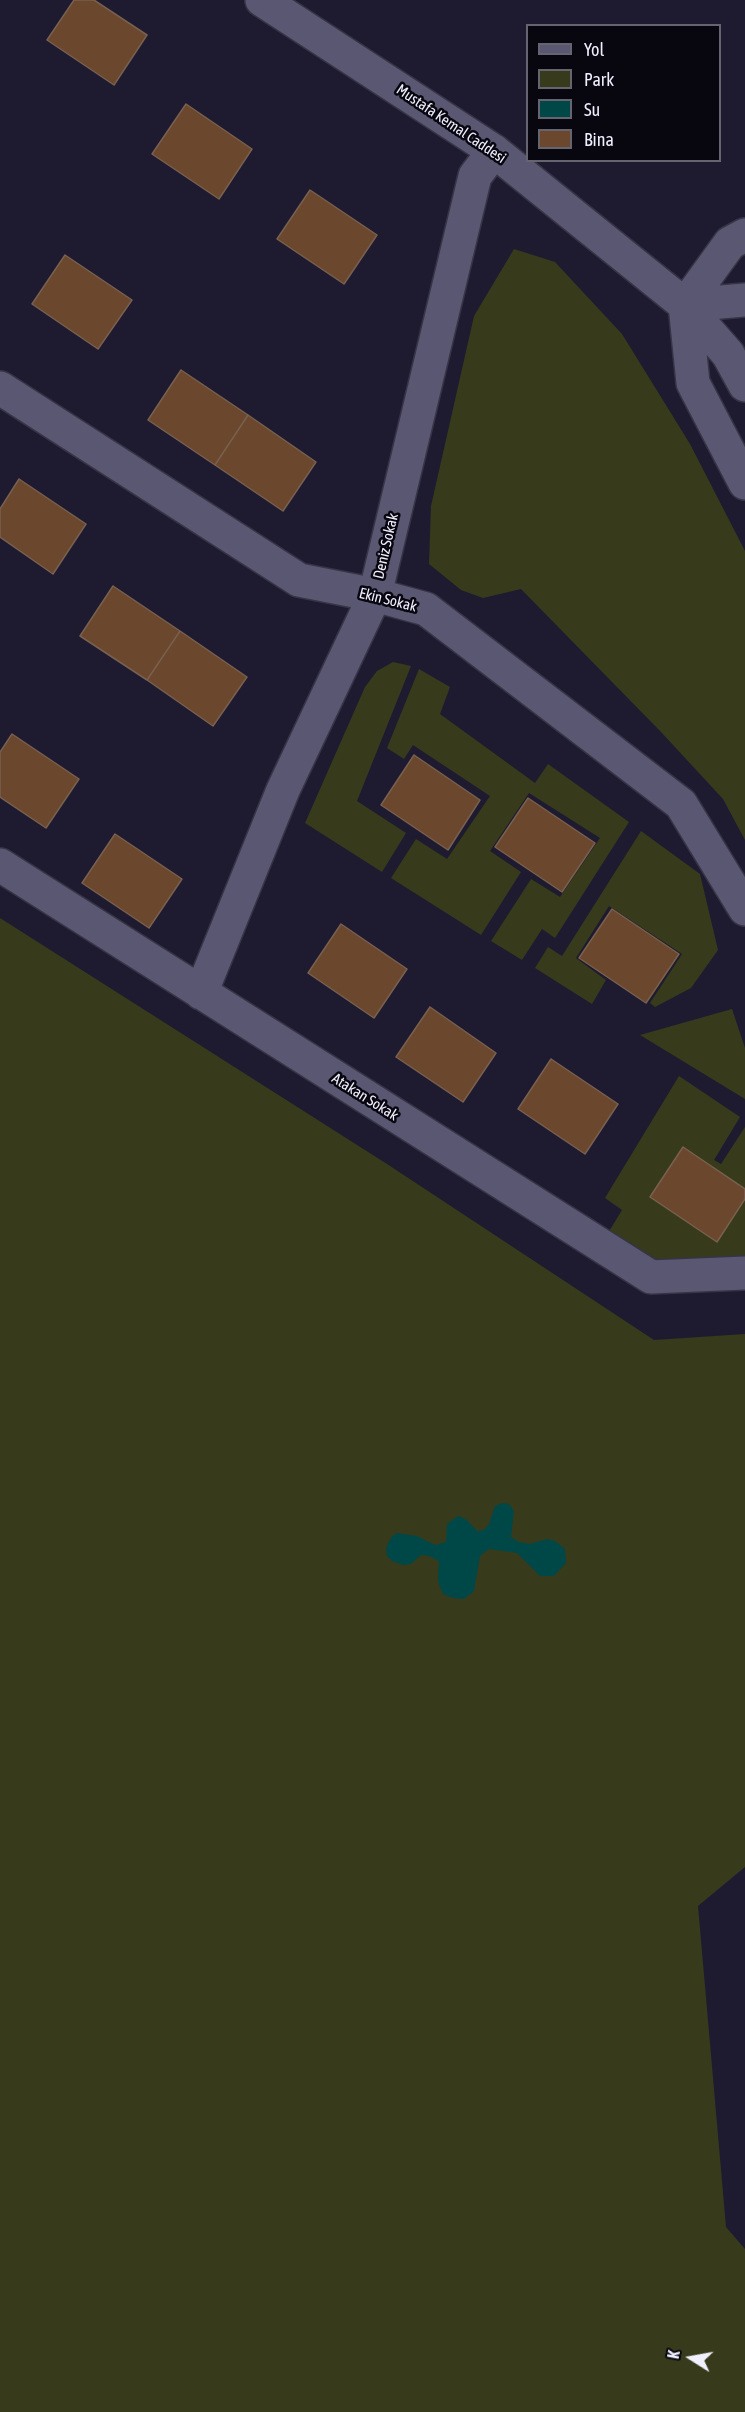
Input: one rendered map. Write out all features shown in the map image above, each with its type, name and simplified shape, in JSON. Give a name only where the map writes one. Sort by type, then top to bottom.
[{"type":"street","name":"Mustafa Kemal Caddesi","points":[[262,0],[494,151],[686,305],[728,354],[745,385]]},
{"type":"street","name":"Deniz Sokak","points":[[201,993],[283,790],[375,595],[475,176],[494,151]]},
{"type":"street","points":[[745,235],[730,243],[686,305],[693,383],[745,483]]},
{"type":"street","points":[[686,305],[745,300]]},
{"type":"street","name":"Ekin Sokak","points":[[0,388],[299,580],[375,595],[426,609],[681,804],[745,909]]},
{"type":"street","name":"Atakan Sokak","points":[[0,866],[651,1276],[745,1273]]},
{"type":"green space","points":[[514,249],[555,262],[622,334],[690,444],[745,551],[745,840],[723,799],[521,589],[483,598],[461,590],[429,564],[431,506],[474,316]]},
{"type":"green space","points":[[393,662],[411,666],[357,801],[406,833],[382,872],[305,823],[365,687],[377,671]]},
{"type":"green space","points":[[419,669],[450,687],[440,714],[535,783],[548,764],[629,822],[555,938],[542,929],[522,960],[491,941],[531,879],[560,897],[600,838],[529,793],[490,851],[521,872],[481,935],[391,878],[416,839],[447,859],[490,796],[413,745],[404,759],[387,748]]},
{"type":"green space","points":[[641,831],[700,874],[718,950],[691,988],[655,1007],[650,1003],[682,954],[609,906],[576,958],[606,980],[592,1004],[535,968],[548,947],[562,956]]},
{"type":"green space","points":[[0,918],[387,1164],[654,1340],[745,1334],[745,1867],[698,1906],[726,2227],[745,2249],[745,2412],[0,2412]]},
{"type":"green space","points":[[732,1009],[745,1048],[745,1099],[640,1035]]},
{"type":"green space","points":[[679,1076],[740,1117],[714,1160],[721,1164],[745,1127],[745,1267],[674,1271],[605,1238],[622,1210],[605,1198]]},
{"type":"water","points":[[503,1503],[509,1504],[514,1511],[511,1537],[519,1542],[530,1544],[547,1539],[555,1541],[565,1549],[566,1563],[554,1576],[540,1576],[517,1553],[489,1549],[480,1556],[474,1591],[464,1599],[453,1598],[443,1594],[440,1587],[439,1561],[421,1555],[411,1564],[403,1565],[392,1561],[387,1556],[386,1548],[396,1533],[417,1536],[435,1545],[446,1542],[447,1524],[458,1516],[466,1519],[477,1531],[484,1530],[489,1524],[495,1506]]},
{"type":"building","points":[[74,0],[94,0],[147,35],[114,85],[47,40]]},
{"type":"building","points":[[186,104],[252,149],[219,199],[152,154]]},
{"type":"building","points":[[310,190],[377,235],[344,284],[277,239]]},
{"type":"building","points":[[65,255],[132,300],[98,349],[32,304]]},
{"type":"building","points":[[181,370],[248,415],[215,465],[148,420]]},
{"type":"building","points":[[248,415],[316,462],[283,511],[215,465]]},
{"type":"building","points":[[19,479],[86,524],[53,574],[0,537],[0,509]]},
{"type":"building","points":[[113,586],[180,631],[147,680],[80,636]]},
{"type":"building","points":[[180,631],[247,677],[213,726],[147,680]]},
{"type":"building","points":[[12,734],[79,779],[46,828],[0,797],[0,752]]},
{"type":"building","points":[[414,755],[480,800],[448,850],[381,805]]},
{"type":"building","points":[[528,798],[595,843],[562,892],[495,847]]},
{"type":"building","points":[[115,834],[182,879],[149,928],[82,883]]},
{"type":"building","points":[[612,909],[679,954],[646,1003],[579,958]]},
{"type":"building","points":[[341,924],[407,969],[374,1018],[308,973]]},
{"type":"building","points":[[430,1007],[496,1053],[463,1102],[396,1057]]},
{"type":"building","points":[[551,1059],[618,1104],[585,1154],[518,1109]]},
{"type":"building","points":[[683,1147],[745,1189],[745,1199],[717,1242],[650,1197]]}]
